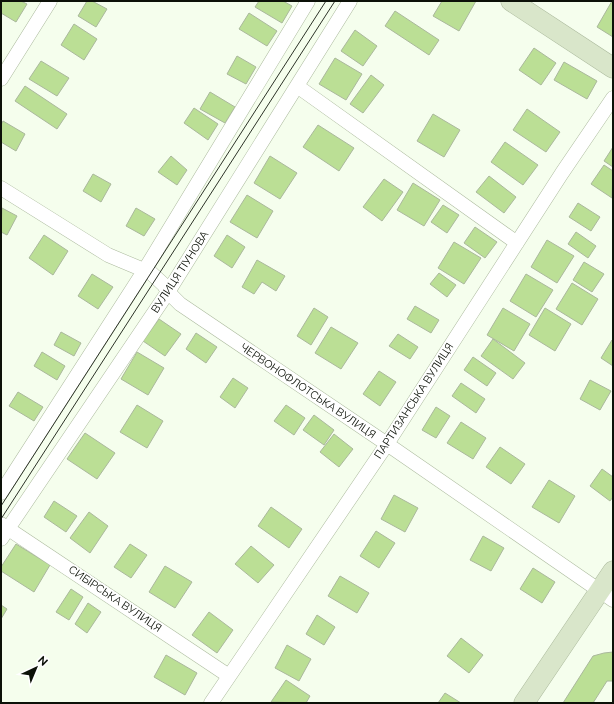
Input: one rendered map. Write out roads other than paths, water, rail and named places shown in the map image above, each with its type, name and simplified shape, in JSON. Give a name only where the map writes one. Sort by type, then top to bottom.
[{"type":"street","points":[[1,79],[50,1]]},
{"type":"street","points":[[1,493],[144,270],[308,1]]},
{"type":"street","name":"ВУЛИЦЯ ТІУНОВА","points":[[3,530],[168,292],[350,1]]},
{"type":"street","points":[[511,1],[613,68]]},
{"type":"street","points":[[297,86],[517,243]]},
{"type":"street","name":"ПАРТИЗАНСЬКА ВУЛИЦЯ","points":[[211,703],[387,444],[613,98]]},
{"type":"street","name":"ЧЕРВОНОФЛОТСЬКА ВУЛИЦЯ","points":[[1,188],[108,255],[144,270],[157,278],[180,304],[387,444],[606,596]]},
{"type":"street","name":"СИБІРСЬКА ВУЛИЦЯ","points":[[3,530],[228,676]]},
{"type":"street","points":[[524,703],[606,596],[613,571]]},
{"type":"tram line","points":[[1,506],[326,1]]},
{"type":"tram line","points":[[1,519],[335,1]]}]
